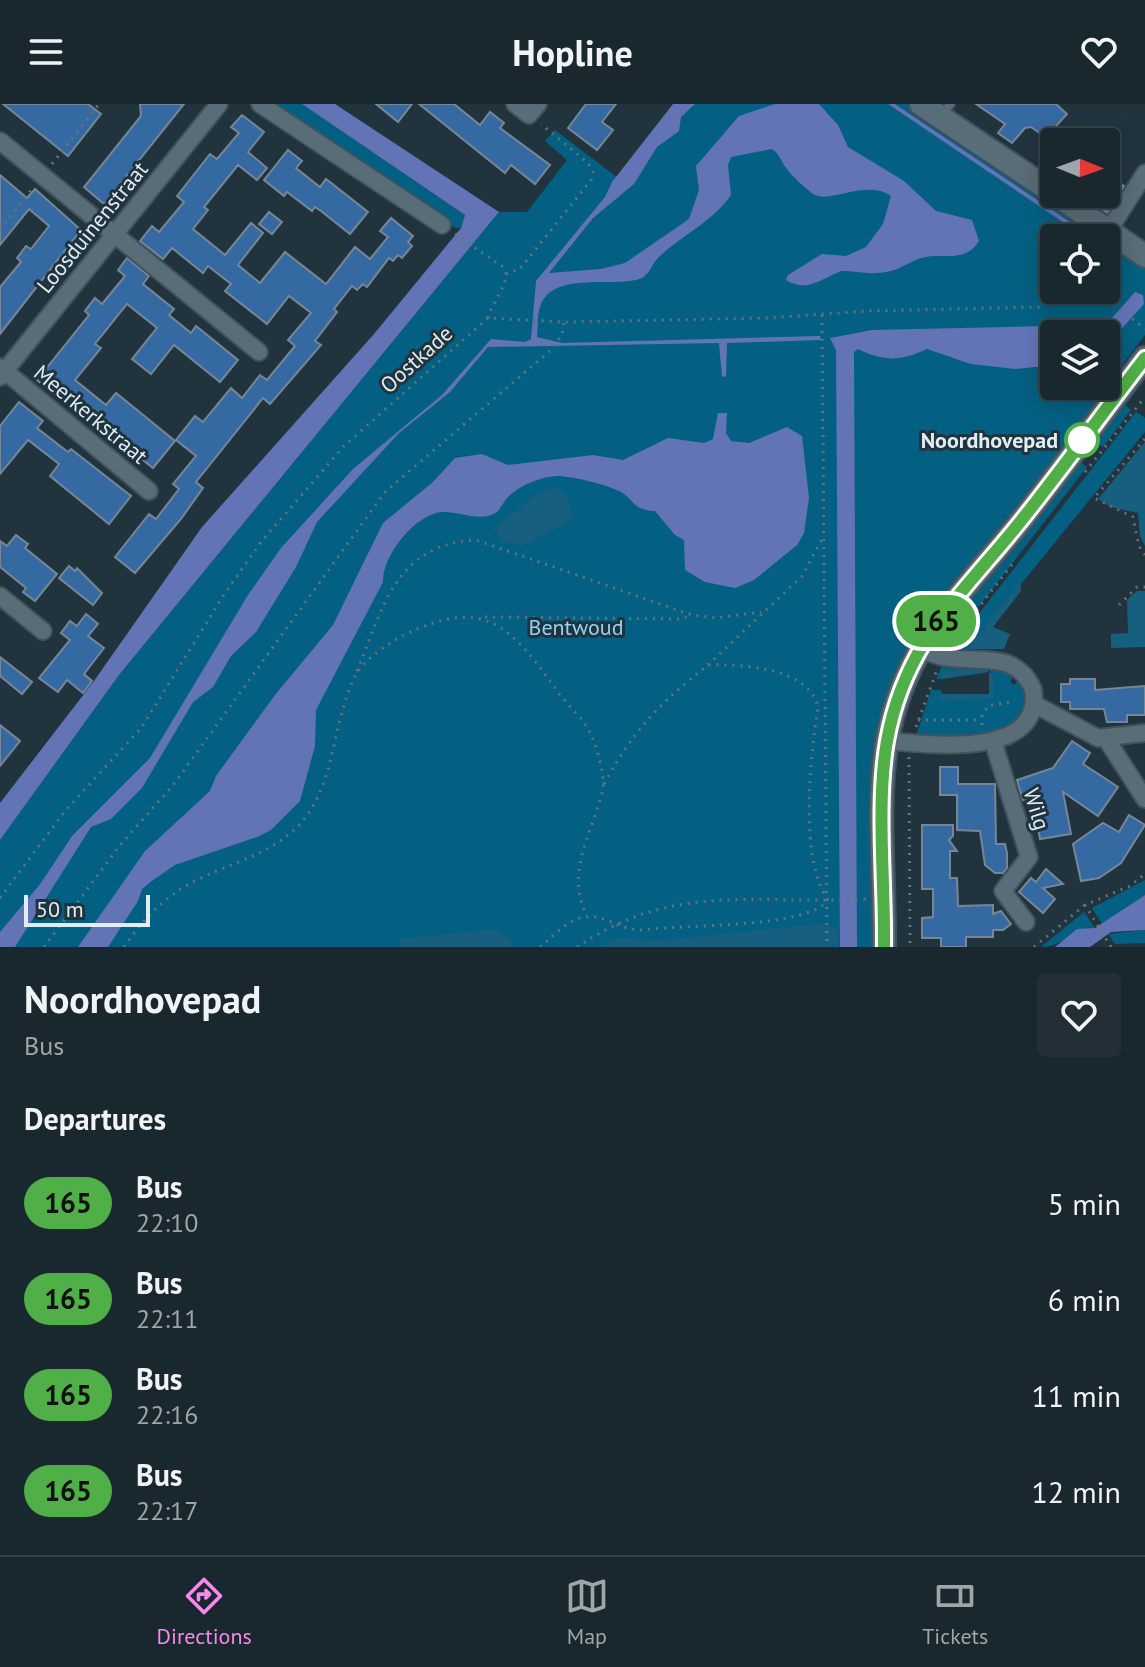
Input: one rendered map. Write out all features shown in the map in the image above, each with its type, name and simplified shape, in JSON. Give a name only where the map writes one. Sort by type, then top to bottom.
[{"type":"main road","points":[[921,104],[946,110],[1040,182]]},
{"type":"main road","points":[[1076,208],[1100,224]]},
{"type":"main road","points":[[1120,238],[1145,256]]},
{"type":"main road","points":[[884,947],[884,767],[887,741],[919,649],[938,618],[1022,520],[1145,358]]},
{"type":"street","name":"Loosduinenstraat","points":[[2,371],[219,104]]},
{"type":"street","points":[[260,104],[442,225]]},
{"type":"street","points":[[515,104],[534,110]]},
{"type":"street","points":[[0,141],[259,352]]},
{"type":"street","points":[[1113,224],[1145,173]]},
{"type":"street","name":"Meerkerkstraat","points":[[2,371],[149,491]]},
{"type":"street","points":[[0,596],[43,631]]},
{"type":"street","points":[[887,741],[989,742],[1022,726],[1034,704],[1029,681],[1013,666],[997,659],[943,657],[919,649]]},
{"type":"street","points":[[1034,704],[1098,738],[1107,740],[1145,733]]},
{"type":"street","points":[[1107,740],[1145,799]]},
{"type":"street","name":"Wilg","points":[[989,742],[1029,857],[1003,891],[1026,922]]},
{"type":"path","points":[[91,104],[96,108]]},
{"type":"path","points":[[506,274],[520,269],[591,180],[593,172],[588,163],[534,110]]},
{"type":"path","points":[[442,225],[489,257],[506,274]]},
{"type":"path","points":[[506,274],[488,318],[564,322],[1039,307],[1047,304]]},
{"type":"path","points":[[1116,304],[1145,329]]},
{"type":"path","points":[[822,315],[827,947]]},
{"type":"path","name":"Oostkade","points":[[0,898],[66,810],[142,727],[223,596],[261,542],[344,446],[488,318]]},
{"type":"path","points":[[44,947],[121,844],[174,784],[385,492],[551,350],[562,335],[564,322]]},
{"type":"path","points":[[1083,475],[1145,397]]},
{"type":"path","points":[[1145,439],[1094,498],[1133,517],[1139,546],[1145,555]]},
{"type":"path","points":[[587,916],[578,893],[577,872],[604,784],[629,739],[647,717],[734,643],[761,612],[802,576],[823,536]]},
{"type":"path","points":[[124,947],[142,921],[164,900],[197,880],[272,847],[298,827],[316,804],[337,723],[395,585],[410,564],[431,548],[453,541],[485,543],[692,615],[716,618],[761,612]]},
{"type":"path","points":[[910,947],[909,757],[918,720],[943,657],[1019,555]]},
{"type":"path","points":[[1119,605],[1137,587],[1145,587]]},
{"type":"path","points":[[356,675],[391,642],[420,628],[450,620],[682,619],[692,615]]},
{"type":"path","points":[[481,618],[503,627],[532,656],[591,733],[604,784]]},
{"type":"path","points":[[708,665],[735,664],[780,673],[810,692],[818,708],[810,828],[819,886],[828,900]]},
{"type":"path","points":[[989,742],[981,720],[984,711],[994,703],[1034,704]]},
{"type":"path","points":[[818,708],[825,708]]},
{"type":"path","points":[[918,720],[981,720]]},
{"type":"path","points":[[1034,947],[1085,905],[1130,886],[1145,874]]},
{"type":"path","points":[[577,947],[614,923],[663,907],[701,900],[858,900]]},
{"type":"path","points":[[540,947],[568,923],[587,916],[634,930],[788,919],[814,913],[828,900]]},
{"type":"path","points":[[1085,905],[1110,945]]},
{"type":"green space","points":[[274,104],[302,104],[465,215],[461,228],[456,228]]},
{"type":"green space","name":"Bentwoud","points":[[689,104],[888,104],[1068,224],[1040,224],[1040,304],[1120,304],[1120,248],[1145,265],[1145,335],[1120,368],[1120,320],[1040,320],[1040,400],[1097,400],[1100,403],[946,596],[893,691],[877,947],[0,947],[0,840],[119,675],[499,212],[527,212],[567,160],[545,141],[555,130],[618,178],[614,180],[623,188]]},
{"type":"green space","points":[[895,104],[909,104],[1040,194],[1040,202]]},
{"type":"green space","points":[[1049,208],[1061,208],[1085,224],[1073,224]]},
{"type":"green space","points":[[1123,403],[1131,410],[1103,447],[1093,439]]},
{"type":"green space","points":[[1136,412],[1145,418],[1145,432],[968,649],[949,652]]},
{"type":"green space","points":[[1080,462],[1087,467],[945,650],[940,646],[939,629]]},
{"type":"green space","points":[[943,664],[991,664],[1015,675],[1010,681],[1014,685],[1020,679],[1028,697],[1022,716],[1002,732],[988,736],[958,739],[916,736],[931,690],[940,690],[939,697],[993,697],[990,670],[942,671],[942,679],[936,679]]},
{"type":"green space","points":[[1145,880],[1145,895],[1102,924],[1092,908]]},
{"type":"green space","points":[[1084,912],[1095,928],[1041,947]]},
{"type":"green space","points":[[1145,930],[1145,943],[1115,944],[1108,934]]},
{"type":"shaded area","points":[[302,104],[335,104],[499,212],[119,675],[0,840],[0,803],[94,681],[202,527],[374,334],[461,228],[465,215]]},
{"type":"shaded area","points":[[673,104],[695,104],[681,117],[679,131],[657,147],[634,184],[593,218],[549,273],[601,269],[625,263],[689,219],[699,190],[696,166],[739,116],[775,104],[819,104],[838,125],[848,147],[904,181],[936,211],[972,220],[979,241],[967,253],[960,255],[929,256],[891,271],[841,271],[807,285],[794,284],[786,280],[788,275],[822,254],[846,256],[866,247],[883,224],[891,196],[871,190],[822,197],[815,195],[792,175],[772,149],[731,157],[728,165],[731,195],[716,212],[661,255],[642,278],[586,282],[557,288],[547,295],[540,307],[537,337],[562,343],[820,336],[821,340],[727,343],[726,376],[722,377],[719,343],[488,347],[450,392],[399,433],[317,522],[296,567],[256,632],[231,656],[213,687],[193,702],[142,788],[111,819],[91,827],[15,947],[0,947],[0,932],[41,883],[72,836],[150,758],[248,595],[281,548],[353,469],[442,395],[491,339],[525,342],[531,339],[536,281],[605,197],[612,182]]},
{"type":"shaded area","points":[[888,104],[895,104],[1040,202],[1040,207]]},
{"type":"shaded area","points":[[1042,208],[1049,208],[1073,224],[1066,224]]},
{"type":"shaded area","points":[[1135,292],[1143,295],[1144,304],[1120,330],[1120,320],[1105,320],[1113,317]]},
{"type":"shaded area","points":[[1040,326],[1040,366],[1016,369],[971,364],[927,349],[893,358],[858,349],[854,352],[857,947],[840,947],[836,350],[830,338],[872,330]]},
{"type":"shaded area","points":[[718,413],[727,413],[726,433],[731,441],[749,443],[787,427],[802,436],[809,498],[804,533],[797,545],[754,580],[735,588],[705,582],[685,570],[684,540],[675,535],[655,511],[637,506],[613,488],[559,476],[525,485],[491,515],[477,517],[442,512],[421,520],[394,549],[383,582],[316,710],[315,746],[300,801],[271,830],[175,865],[153,880],[142,889],[138,901],[108,947],[78,947],[145,851],[210,791],[216,776],[275,695],[333,625],[383,523],[433,482],[455,458],[482,454],[508,465],[593,455],[623,460],[668,438],[704,443],[713,439]]},
{"type":"shaded area","points":[[1145,442],[1145,546],[1140,536],[1138,513],[1111,507],[1098,499]]},
{"type":"shaded area","points":[[555,487],[568,498],[572,520],[523,546],[504,542],[494,529],[537,494]]},
{"type":"shaded area","points":[[1020,582],[1021,591],[993,627],[1010,634],[1004,649],[968,649]]},
{"type":"shaded area","points":[[1137,591],[1145,591],[1145,647],[1111,648],[1111,634],[1128,633],[1127,600]]},
{"type":"shaded area","points":[[985,668],[989,672],[942,679],[942,671]]},
{"type":"shaded area","points":[[989,672],[993,676],[993,698],[945,701],[939,697],[940,690],[943,694],[989,694]]},
{"type":"shaded area","points":[[1145,895],[1145,930],[1111,932],[1090,947],[1055,947],[1077,929],[1095,928]]},
{"type":"shaded area","points":[[820,924],[838,927],[838,947],[599,947],[617,938],[662,940]]},
{"type":"shaded area","points":[[498,929],[515,943],[514,947],[401,947],[399,939]]},
{"type":"building","points":[[3,104],[88,104],[101,114],[68,156]]},
{"type":"building","points":[[140,104],[184,104],[104,204],[84,187],[141,116]]},
{"type":"building","points":[[376,104],[412,104],[398,122]]},
{"type":"building","points":[[419,104],[454,104],[480,125],[490,112],[504,123],[500,128],[550,165],[535,184],[511,165],[505,173]]},
{"type":"building","points":[[586,104],[616,104],[602,122],[613,130],[597,150],[568,128]]},
{"type":"building","points":[[976,104],[1056,104],[1067,114],[1056,126],[1059,128],[1040,128],[1040,133],[1031,127],[1025,128],[1012,143],[998,133],[1005,124]]},
{"type":"building","points":[[242,115],[264,132],[248,152],[267,168],[257,180],[238,165],[204,207],[208,210],[193,229],[225,255],[251,223],[263,233],[238,265],[260,283],[285,252],[326,284],[355,247],[370,259],[388,237],[380,231],[391,218],[413,236],[408,242],[412,246],[402,258],[398,255],[393,261],[389,258],[367,287],[363,284],[357,290],[352,286],[315,341],[321,345],[270,404],[263,398],[196,482],[203,488],[181,519],[135,573],[115,557],[149,514],[156,519],[179,489],[173,484],[196,456],[176,440],[195,416],[203,422],[231,388],[242,398],[260,375],[267,380],[295,346],[288,340],[311,313],[289,296],[267,324],[225,291],[231,284],[208,266],[203,273],[172,248],[163,259],[140,241],[152,226],[159,232],[184,202],[177,196],[210,154],[217,159],[239,133],[231,127]]},
{"type":"building","points":[[288,150],[302,161],[296,168],[320,187],[326,179],[368,212],[350,234],[315,207],[312,211],[287,192],[284,196],[264,180]]},
{"type":"building","points":[[0,175],[27,198],[35,189],[81,230],[0,334],[0,287],[21,262],[17,258],[26,246],[31,249],[49,226],[29,209],[0,245]]},
{"type":"building","points":[[269,212],[282,222],[272,234],[259,224]]},
{"type":"building","points":[[127,258],[149,276],[143,284],[174,309],[169,315],[191,333],[196,326],[238,360],[220,382],[174,345],[151,374],[132,359],[157,328],[127,304],[95,344],[101,348],[75,380],[106,405],[116,393],[175,441],[153,468],[94,421],[97,417],[66,392],[60,399],[37,380],[89,315],[85,311],[95,298],[102,304],[125,276],[118,270]]},
{"type":"building","points":[[19,402],[43,421],[37,428],[68,452],[71,449],[131,496],[109,524],[50,476],[59,464],[28,440],[0,474],[0,426]]},
{"type":"building","points":[[16,535],[28,544],[25,548],[57,574],[35,601],[23,592],[26,588],[0,567],[0,541],[7,546]]},
{"type":"building","points":[[69,566],[75,571],[77,568],[102,593],[93,605],[59,578]]},
{"type":"building","points":[[86,614],[98,624],[88,636],[104,648],[84,674],[92,681],[83,693],[67,680],[58,692],[39,678],[70,640],[61,633],[70,621],[77,626]]},
{"type":"building","points":[[0,657],[32,682],[22,694],[0,676]]},
{"type":"building","points":[[1070,679],[1095,679],[1095,690],[1145,686],[1145,715],[1127,715],[1127,722],[1107,722],[1104,709],[1070,709],[1070,702],[1061,702],[1061,684],[1070,684]]},
{"type":"building","points":[[0,725],[20,741],[0,766]]},
{"type":"building","points":[[1072,741],[1090,753],[1083,764],[1118,787],[1098,816],[1063,792],[1071,834],[1040,839],[1032,797],[1023,800],[1017,780],[1053,768]]},
{"type":"building","points":[[940,767],[958,767],[958,784],[995,784],[996,844],[1005,844],[1007,853],[1007,868],[1003,873],[995,873],[985,865],[980,831],[957,830],[957,795],[940,795]]},
{"type":"building","points":[[1129,815],[1145,825],[1121,863],[1099,878],[1081,881],[1073,844],[1103,823],[1119,832]]},
{"type":"building","points":[[922,825],[953,825],[953,836],[949,840],[957,851],[950,851],[950,878],[957,878],[958,906],[993,905],[993,914],[1001,911],[1011,924],[1003,930],[993,930],[993,937],[966,937],[966,947],[941,947],[941,938],[922,938],[922,918],[933,917],[933,889],[922,889]]},
{"type":"building","points":[[1046,869],[1063,884],[1043,888],[1055,899],[1043,913],[1019,892],[1031,878],[1036,882]]},
{"type":"bus line","name":"165","points":[[884,947],[884,767],[887,741],[893,714],[919,649],[938,618],[1022,520],[1145,358]]},
{"type":"place","name":"Noordhovepad","points":[[1082,440]]}]
